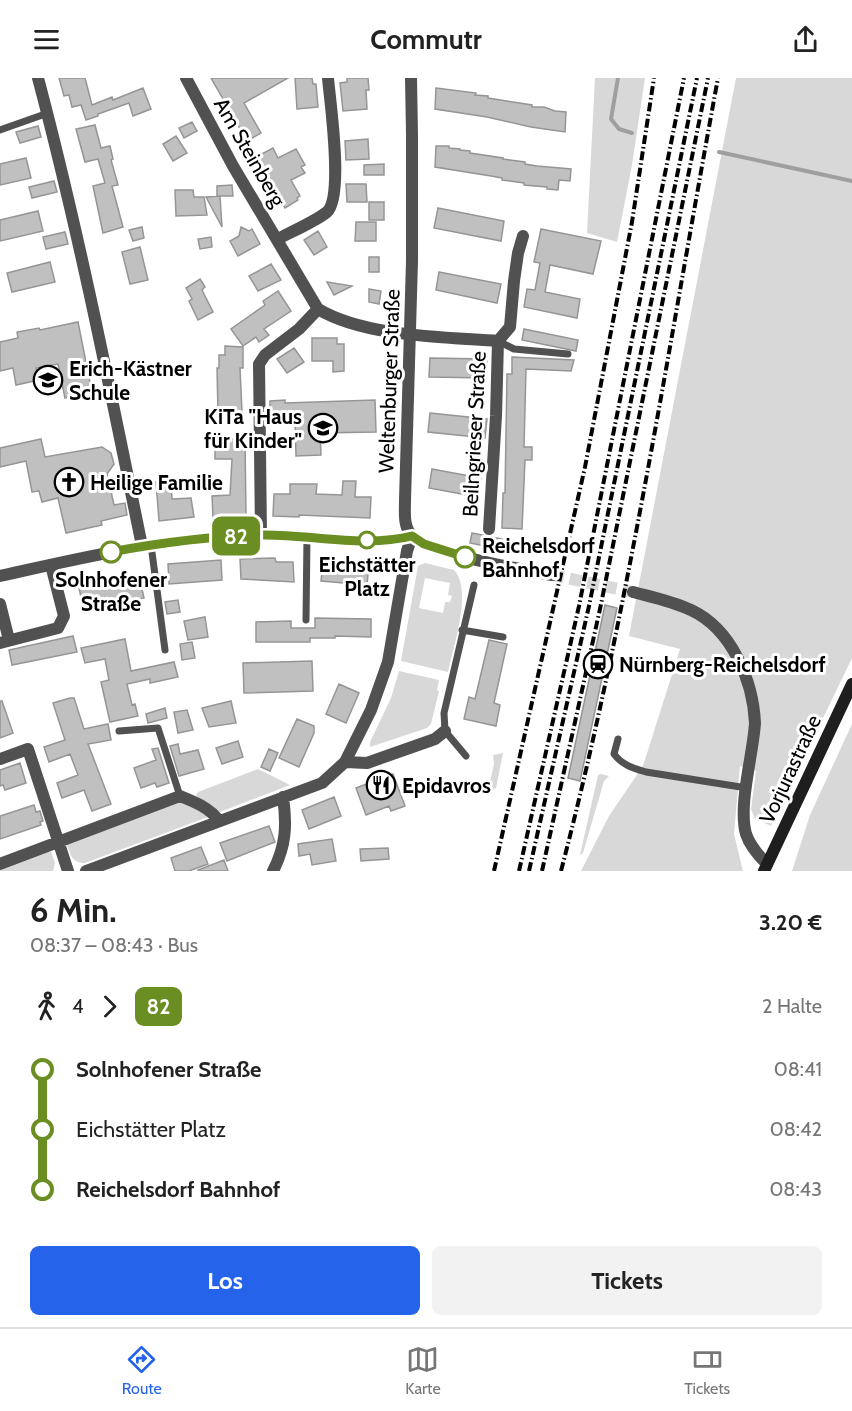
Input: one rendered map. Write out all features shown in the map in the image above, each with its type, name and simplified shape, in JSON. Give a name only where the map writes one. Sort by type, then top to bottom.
[{"type":"main road","name":"Vorjurastraße","points":[[766,868],[852,684]]},
{"type":"street","points":[[38,78],[67,186],[146,546]]},
{"type":"street","name":"Am Steinberg","points":[[278,239],[328,211],[333,202],[335,155],[328,78]]},
{"type":"street","name":"Weltenburger Straße","points":[[411,78],[410,335],[405,520],[412,536]]},
{"type":"street","name":"Am Steinberg","points":[[191,80],[233,166],[318,309]]},
{"type":"street","name":"Beilngrieser Straße","points":[[489,530],[498,341],[510,327],[518,253],[523,236]]},
{"type":"street","points":[[261,535],[259,364],[265,354],[299,329],[318,309],[333,318],[347,322],[410,335]]},
{"type":"street","name":"Beilngrieser Straße","points":[[410,335],[498,341]]},
{"type":"street","points":[[0,576],[146,546],[203,538],[261,535],[377,541],[412,536],[424,544],[465,557],[552,575]]},
{"type":"street","points":[[86,871],[322,783],[345,762],[371,710],[388,662],[412,536]]},
{"type":"street","points":[[0,604],[5,642],[58,628],[64,616],[51,565]]},
{"type":"street","points":[[633,592],[693,611],[712,625],[738,658],[747,678],[754,709],[753,742],[744,811],[746,835],[766,868]]},
{"type":"street","points":[[345,762],[367,763],[435,739],[445,731]]},
{"type":"street","points":[[0,759],[28,750],[68,871]]},
{"type":"street","points":[[0,864],[180,796],[215,814],[219,821]]},
{"type":"street","points":[[273,871],[285,842],[283,797]]},
{"type":"lane","points":[[0,130],[48,113]]},
{"type":"lane","points":[[498,341],[514,349],[568,354]]},
{"type":"lane","points":[[306,620],[307,536]]},
{"type":"lane","points":[[146,546],[165,650]]},
{"type":"lane","points":[[466,756],[445,731],[444,713],[474,585]]},
{"type":"lane","points":[[462,630],[503,637]]},
{"type":"lane","points":[[119,731],[158,728],[180,796]]},
{"type":"lane","points":[[618,739],[614,754],[619,761],[630,768],[747,788]]},
{"type":"shaded area","points":[[595,78],[645,78],[632,165],[617,242],[587,233]]},
{"type":"shaded area","points":[[736,78],[852,78],[852,658],[771,826],[755,819],[751,809],[756,771],[740,766],[734,834],[743,871],[581,871],[609,816],[643,766],[680,649],[629,636]]},
{"type":"shaded area","points":[[425,563],[454,570],[459,579],[462,604],[448,672],[401,661],[418,566]],"holes":[[[425,578],[450,583],[448,595],[452,596],[450,602],[445,602],[443,613],[419,608]]]},
{"type":"shaded area","points":[[399,671],[439,680],[437,690],[439,691],[431,724],[427,728],[370,747],[370,742],[391,698]]},
{"type":"shaded area","points":[[852,724],[852,871],[792,871],[810,815]]},
{"type":"shaded area","points":[[503,753],[496,788],[492,790],[489,786],[494,764],[493,755]]},
{"type":"shaded area","points":[[258,769],[290,785],[220,812],[206,806],[196,795],[198,792]]},
{"type":"shaded area","points":[[598,775],[609,776],[604,781],[583,853],[580,855]]},
{"type":"shaded area","points":[[186,801],[208,817],[85,863],[74,860],[66,843],[169,804]]},
{"type":"shaded area","points":[[50,849],[55,863],[53,871],[0,871],[0,868]]},
{"type":"building","points":[[59,78],[85,78],[92,105],[112,97],[113,100],[143,88],[151,109],[133,116],[129,103],[86,120],[81,105],[72,107],[69,95],[64,96]]},
{"type":"building","points":[[211,78],[288,78],[244,103],[261,133],[247,141]]},
{"type":"building","points":[[295,78],[312,78],[313,84],[316,84],[318,107],[297,109]]},
{"type":"building","points":[[347,78],[368,78],[367,109],[343,111],[340,83],[347,82]]},
{"type":"building","points":[[436,88],[476,93],[475,95],[488,96],[488,98],[566,112],[565,132],[435,109]]},
{"type":"building","points":[[192,122],[197,131],[184,138],[179,128]]},
{"type":"building","points":[[95,125],[101,148],[110,146],[113,159],[111,160],[118,185],[112,186],[123,227],[103,233],[93,186],[105,183],[98,159],[85,162],[76,129]]},
{"type":"building","points":[[38,126],[41,137],[20,143],[16,132]]},
{"type":"building","points":[[176,136],[187,153],[173,161],[163,144]]},
{"type":"building","points":[[368,139],[369,159],[346,160],[345,141]]},
{"type":"building","points":[[436,146],[449,146],[449,148],[470,151],[470,153],[525,162],[525,164],[571,169],[570,181],[559,180],[558,190],[547,189],[547,187],[502,180],[502,178],[435,167]]},
{"type":"building","points":[[273,148],[278,158],[296,149],[305,165],[301,167],[305,173],[291,180],[300,196],[298,200],[285,208],[256,157]]},
{"type":"building","points":[[26,158],[31,178],[0,185],[0,164]]},
{"type":"building","points":[[384,164],[384,175],[364,175],[364,165]]},
{"type":"building","points":[[54,181],[57,192],[32,198],[29,187]]},
{"type":"building","points":[[346,184],[366,184],[367,202],[347,202]]},
{"type":"building","points":[[232,185],[233,196],[217,196],[217,186]]},
{"type":"building","points":[[175,190],[193,190],[194,197],[204,197],[207,215],[176,216]]},
{"type":"building","points":[[220,196],[222,227],[206,197]]},
{"type":"building","points":[[369,202],[384,202],[384,220],[369,220]]},
{"type":"building","points":[[438,208],[504,221],[501,241],[434,228]]},
{"type":"building","points":[[38,211],[43,231],[0,241],[0,220]]},
{"type":"building","points":[[356,222],[376,222],[376,241],[355,241]]},
{"type":"building","points":[[142,227],[144,238],[133,241],[129,230]]},
{"type":"building","points":[[241,227],[249,231],[252,229],[260,244],[238,256],[230,241],[239,236]]},
{"type":"building","points":[[541,229],[601,241],[593,274],[550,265],[545,292],[580,299],[577,318],[524,307],[527,289],[535,290],[540,263],[534,262]]},
{"type":"building","points":[[318,231],[327,247],[314,255],[304,240]]},
{"type":"building","points":[[65,232],[68,244],[46,249],[43,237]]},
{"type":"building","points":[[211,237],[212,247],[200,249],[198,239]]},
{"type":"building","points":[[140,247],[148,280],[130,284],[122,252]]},
{"type":"building","points":[[369,257],[379,257],[379,272],[369,272]]},
{"type":"building","points":[[50,262],[55,282],[12,292],[7,273]]},
{"type":"building","points":[[271,264],[281,280],[258,291],[249,276]]},
{"type":"building","points":[[439,272],[501,284],[497,303],[436,290]]},
{"type":"building","points":[[200,279],[205,287],[202,290],[213,312],[198,320],[186,288]]},
{"type":"building","points":[[327,282],[352,286],[334,295]]},
{"type":"building","points":[[369,289],[381,291],[379,304],[369,302]]},
{"type":"building","points":[[278,291],[291,311],[264,329],[269,335],[259,342],[256,337],[243,346],[231,329],[265,305],[263,301]]},
{"type":"building","points":[[78,322],[92,392],[65,398],[58,364],[36,368],[39,380],[16,385],[13,368],[0,371],[0,342],[18,338],[17,332]]},
{"type":"building","points":[[524,329],[578,340],[576,351],[522,340]]},
{"type":"building","points":[[312,338],[337,338],[337,344],[344,344],[344,371],[333,372],[333,361],[312,361]]},
{"type":"building","points":[[225,346],[243,347],[243,368],[240,368],[242,412],[218,412],[217,368],[219,368],[219,355],[225,355]]},
{"type":"building","points":[[294,348],[304,362],[287,373],[277,359]]},
{"type":"building","points":[[512,357],[574,360],[571,371],[526,369],[524,447],[532,447],[532,460],[525,460],[522,529],[502,528],[503,493],[505,493],[507,374],[512,374]]},
{"type":"building","points":[[430,358],[487,359],[486,378],[429,377]]},
{"type":"building","points":[[285,400],[285,403],[375,400],[376,432],[320,433],[321,455],[296,456],[295,418],[270,419],[270,401]]},
{"type":"building","points":[[430,413],[487,419],[485,438],[428,432]]},
{"type":"building","points":[[41,439],[45,457],[102,447],[111,453],[114,464],[107,474],[114,505],[125,503],[127,515],[101,521],[102,525],[66,533],[58,498],[42,502],[39,491],[32,492],[26,461],[0,467],[0,448]]},
{"type":"building","points":[[215,439],[245,439],[246,516],[213,517],[212,496],[230,495],[232,459],[215,459]]},
{"type":"building","points":[[432,469],[481,478],[478,497],[429,488]]},
{"type":"building","points":[[212,480],[212,491],[193,491],[193,481]]},
{"type":"building","points":[[171,481],[172,499],[191,498],[194,517],[159,521],[156,482]]},
{"type":"building","points":[[343,481],[356,481],[355,497],[371,497],[370,518],[273,516],[274,494],[290,494],[290,484],[317,484],[316,494],[342,495]]},
{"type":"building","points":[[472,533],[502,539],[500,549],[470,543]]},
{"type":"building","points":[[275,558],[276,562],[293,562],[294,582],[241,579],[240,559]]},
{"type":"building","points":[[221,560],[222,580],[169,584],[168,564]]},
{"type":"building","points":[[323,561],[369,564],[367,585],[321,581]]},
{"type":"building","points":[[139,576],[144,598],[84,611],[79,588]]},
{"type":"building","points":[[178,600],[180,612],[167,614],[165,602]]},
{"type":"building","points":[[605,605],[617,608],[580,781],[568,778]]},
{"type":"building","points":[[205,617],[208,637],[188,640],[184,621]]},
{"type":"building","points":[[315,618],[371,619],[371,637],[335,636],[335,638],[310,638],[310,642],[256,642],[256,622],[291,621],[291,628],[315,628]]},
{"type":"building","points":[[73,636],[77,652],[12,665],[9,650]]},
{"type":"building","points":[[125,639],[131,671],[174,662],[178,677],[150,683],[150,679],[127,684],[132,705],[135,704],[138,716],[110,722],[101,682],[109,680],[105,659],[85,663],[81,648]]},
{"type":"building","points":[[489,640],[507,644],[494,703],[500,705],[496,726],[464,719],[469,697],[475,699]]},
{"type":"building","points":[[192,642],[195,658],[182,660],[180,644]]},
{"type":"building","points":[[312,661],[313,691],[244,693],[243,663]]},
{"type":"building","points":[[339,684],[359,693],[346,723],[326,714]]},
{"type":"building","points":[[74,698],[84,729],[108,724],[111,740],[88,744],[111,804],[92,811],[84,790],[62,798],[57,783],[78,775],[70,754],[49,762],[44,747],[65,740],[53,703]]},
{"type":"building","points":[[0,701],[2,701],[13,733],[0,738]]},
{"type":"building","points":[[231,701],[236,723],[209,727],[202,708]]},
{"type":"building","points":[[165,708],[167,718],[148,723],[146,714]]},
{"type":"building","points":[[187,710],[193,730],[178,733],[174,712]]},
{"type":"building","points":[[297,719],[314,726],[314,733],[299,767],[279,758]]},
{"type":"building","points":[[238,741],[243,757],[222,764],[216,748]]},
{"type":"building","points":[[178,744],[180,754],[198,750],[204,769],[179,776],[170,746]]},
{"type":"building","points":[[158,748],[169,783],[157,787],[155,783],[141,788],[134,768],[156,760],[152,749]]},
{"type":"building","points":[[269,749],[278,753],[270,771],[261,767]]},
{"type":"building","points":[[20,763],[26,783],[5,790],[3,785],[0,786],[0,770]]},
{"type":"building","points":[[393,774],[405,806],[391,811],[389,806],[366,815],[356,788]]},
{"type":"building","points":[[334,797],[341,816],[309,829],[302,810]]},
{"type":"building","points":[[34,805],[36,812],[40,811],[43,821],[40,822],[41,825],[0,839],[0,816]]},
{"type":"building","points":[[269,826],[275,842],[227,861],[220,843]]},
{"type":"building","points":[[332,839],[336,861],[312,865],[310,854],[299,856],[298,844]]},
{"type":"building","points":[[201,847],[208,864],[189,871],[175,871],[171,858]]},
{"type":"building","points":[[388,848],[389,859],[361,861],[360,849]]},
{"type":"building","points":[[224,860],[228,871],[198,870]]},
{"type":"waterway","points":[[618,78],[611,119],[619,129],[632,133]]},
{"type":"waterway","points":[[719,152],[852,181]]},
{"type":"tunnel","points":[[552,575],[633,592]]},
{"type":"railway","points":[[494,871],[585,467],[632,222],[654,78]]},
{"type":"railway","points":[[519,871],[579,606],[684,78]]},
{"type":"railway","points":[[529,871],[589,606],[697,78]]},
{"type":"railway","points":[[542,871],[600,609],[708,78]]},
{"type":"railway","points":[[561,871],[628,575],[718,78]]},
{"type":"bus line","name":"82","points":[[111,552],[203,538],[261,535],[377,541],[412,536],[424,544],[465,557]]},
{"type":"place","name":"Erich-Kästner Schule","points":[[48,380]]},
{"type":"place","name":"KiTa \"Haus für Kinder\"","points":[[323,428]]},
{"type":"place","name":"Heilige Familie","points":[[69,482]]},
{"type":"place","name":"Eichstätter Platz","points":[[367,540]]},
{"type":"place","name":"Solnhofener Straße","points":[[111,552]]},
{"type":"place","name":"Reichelsdorf Bahnhof","points":[[465,557]]},
{"type":"place","name":"Nürnberg-Reichelsdorf","points":[[598,664]]},
{"type":"place","name":"Epidavros","points":[[381,785]]}]
